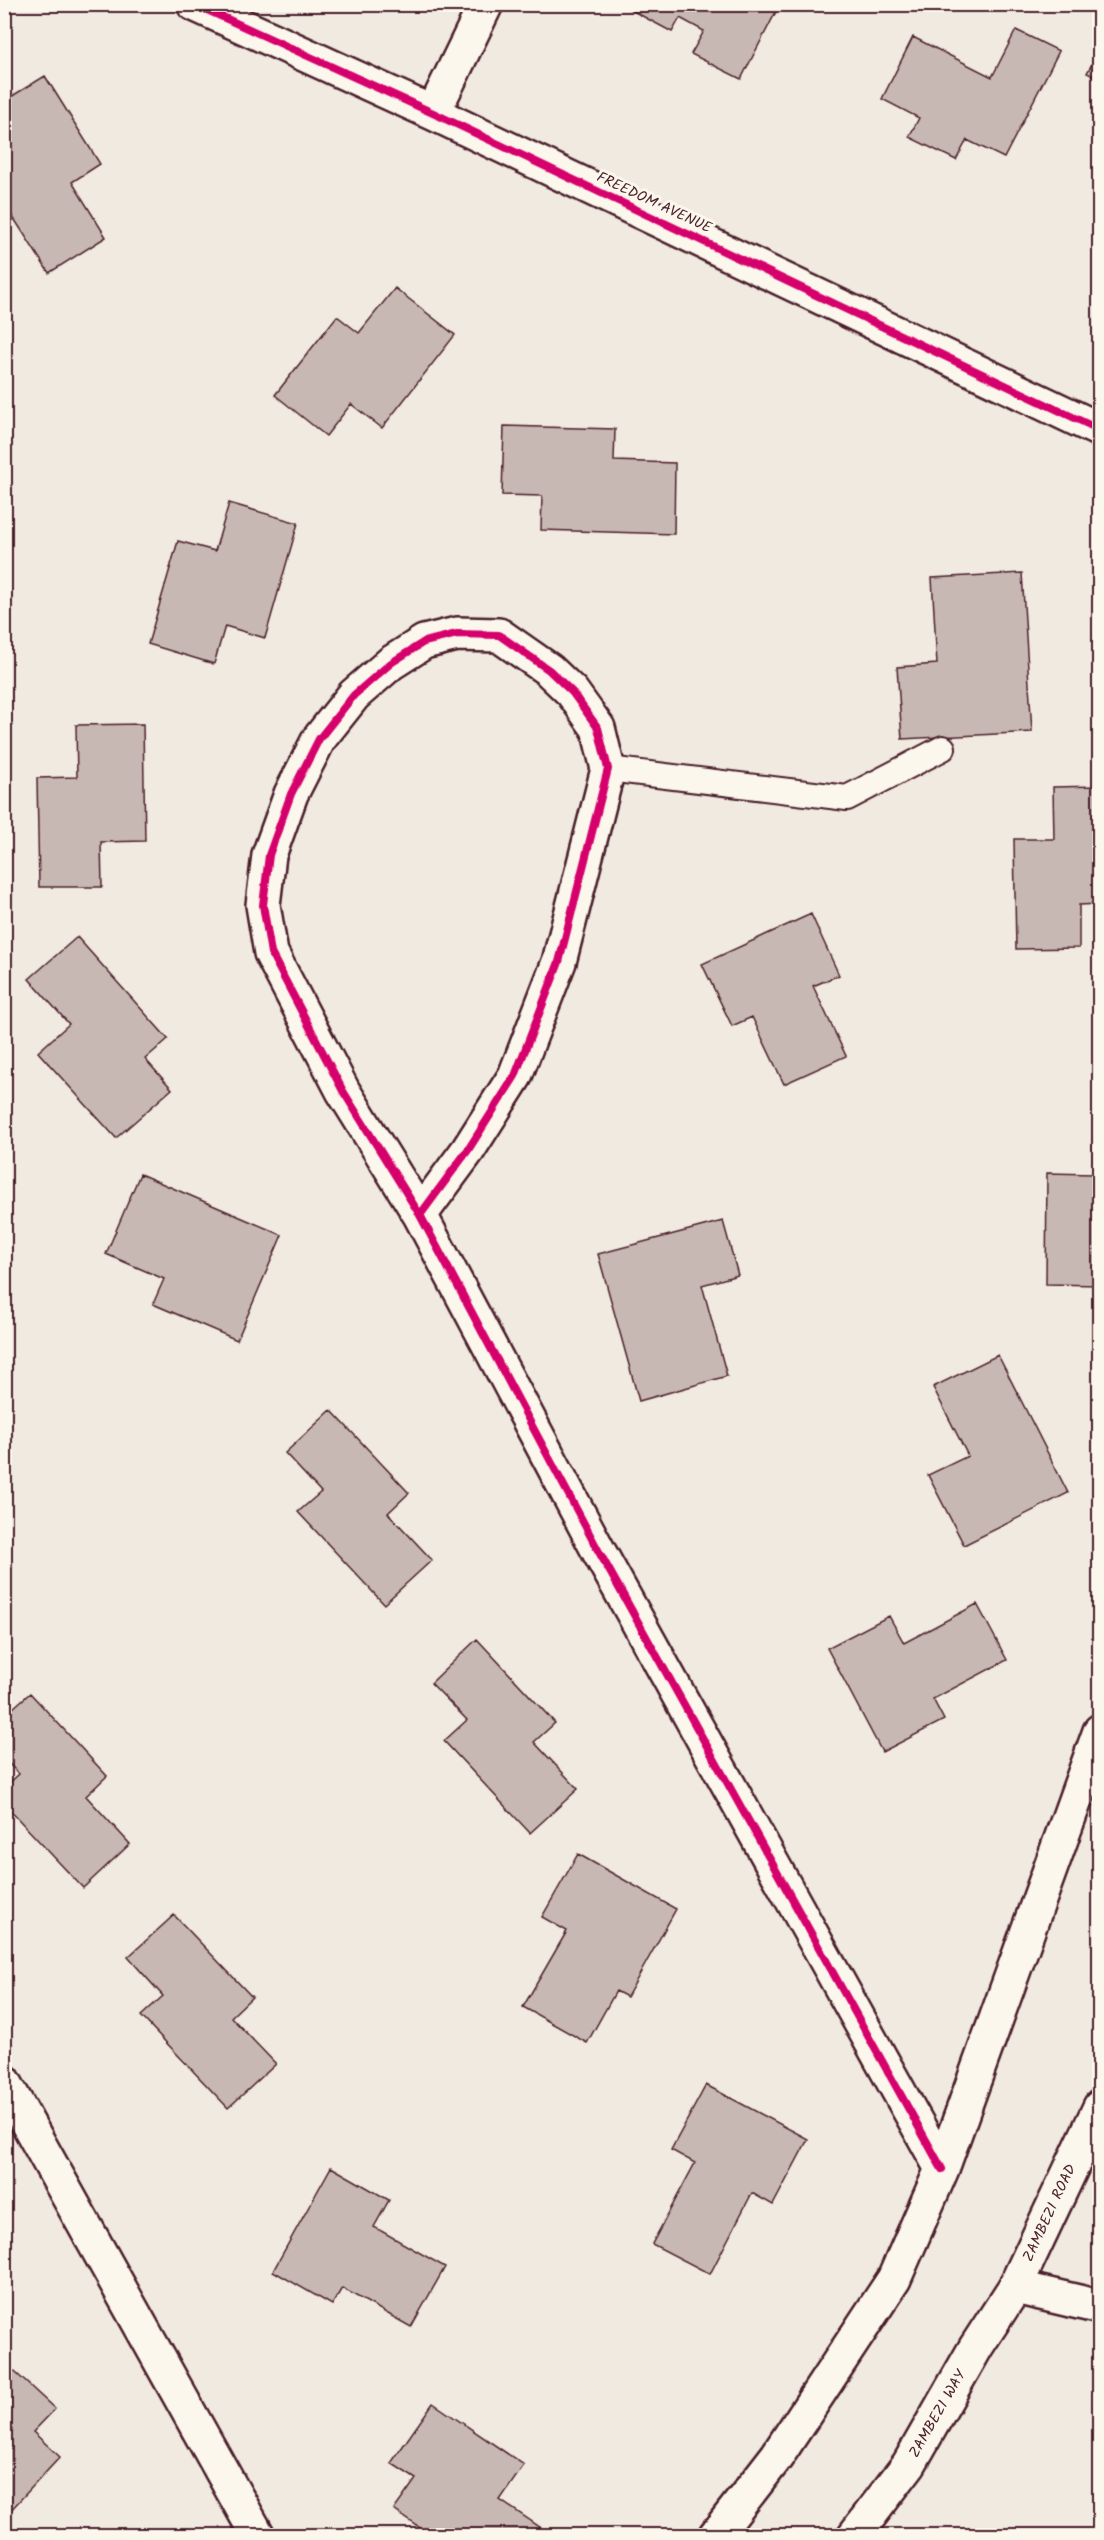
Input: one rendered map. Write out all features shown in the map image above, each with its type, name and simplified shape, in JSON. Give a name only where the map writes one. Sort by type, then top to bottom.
[{"type":"street","name":"FREEDOM AVENUE","points":[[194,4],[434,114],[1100,430]]},
{"type":"street","points":[[434,114],[486,4]]},
{"type":"street","points":[[420,1215],[468,1150],[514,1076],[559,962],[609,769],[598,728],[572,692],[549,670],[499,635],[457,634],[424,642],[392,663],[354,695],[320,739],[291,794],[269,855],[263,904],[272,953],[343,1091],[420,1215],[598,1550],[942,2169]]},
{"type":"street","points":[[715,2535],[777,2456],[894,2279],[942,2169],[1100,1731]]},
{"type":"street","points":[[4,2081],[258,2535]]},
{"type":"street","name":"ZAMBEZI ROAD","points":[[1015,2288],[1100,2107]]},
{"type":"street","points":[[1015,2288],[1100,2307]]},
{"type":"street","name":"ZAMBEZI WAY","points":[[854,2535],[909,2464],[976,2347],[1015,2288]]},
{"type":"lane","points":[[609,769],[847,798],[943,748]]},
{"type":"building","points":[[620,4],[780,4],[741,79],[691,54],[704,31],[680,18],[672,32]]},
{"type":"building","points":[[1016,30],[1059,51],[1004,158],[967,140],[956,160],[909,137],[919,118],[882,99],[913,37],[992,77]]},
{"type":"building","points":[[1100,49],[1100,79],[1087,73]]},
{"type":"building","points":[[45,76],[100,164],[72,182],[106,237],[49,273],[4,203],[4,151],[9,148],[4,142],[4,101]]},
{"type":"building","points":[[395,288],[455,335],[382,428],[351,404],[326,436],[275,395],[337,316],[359,333]]},
{"type":"building","points":[[504,426],[615,429],[614,461],[675,463],[674,534],[541,530],[542,496],[502,495]]},
{"type":"building","points":[[229,503],[298,523],[265,638],[225,626],[214,664],[148,644],[178,541],[215,551]]},
{"type":"building","points":[[1022,573],[1032,732],[902,739],[897,667],[937,664],[932,578]]},
{"type":"building","points":[[143,724],[145,841],[101,842],[102,887],[39,887],[37,778],[77,777],[76,725]]},
{"type":"building","points":[[1100,786],[1100,904],[1079,905],[1079,948],[1016,949],[1014,839],[1054,839],[1053,787]]},
{"type":"building","points":[[811,914],[839,975],[813,986],[846,1056],[784,1084],[752,1017],[732,1026],[702,964]]},
{"type":"building","points":[[77,937],[168,1039],[145,1059],[172,1089],[116,1138],[38,1052],[69,1024],[29,979]]},
{"type":"building","points":[[1094,1120],[1100,1120],[1100,1285],[1046,1284],[1047,1173],[1093,1174]]},
{"type":"building","points":[[140,1174],[282,1235],[237,1340],[153,1304],[164,1279],[106,1254]]},
{"type":"building","points":[[723,1221],[738,1275],[702,1285],[727,1376],[639,1401],[598,1254]]},
{"type":"building","points":[[998,1355],[1068,1493],[964,1545],[928,1475],[968,1456],[933,1387]]},
{"type":"building","points":[[331,1410],[409,1493],[388,1513],[432,1560],[384,1604],[298,1512],[321,1492],[285,1453]]},
{"type":"building","points":[[977,1604],[1007,1660],[933,1699],[944,1720],[882,1752],[827,1648],[889,1616],[904,1643]]},
{"type":"building","points":[[477,1639],[555,1723],[534,1742],[578,1789],[530,1833],[444,1741],[467,1720],[431,1683]]},
{"type":"building","points":[[30,1693],[107,1776],[86,1796],[130,1844],[83,1888],[4,1804],[4,1788],[19,1774],[4,1759],[4,1716]]},
{"type":"building","points":[[578,1854],[676,1909],[627,1997],[616,1991],[587,2043],[523,2007],[567,1931],[542,1917]]},
{"type":"building","points":[[174,1915],[252,1997],[231,2017],[276,2064],[228,2108],[141,2016],[163,1996],[128,1957]]},
{"type":"building","points":[[706,2085],[808,2139],[773,2205],[752,2193],[710,2274],[652,2244],[695,2163],[671,2150]]},
{"type":"building","points":[[331,2167],[389,2200],[374,2227],[445,2267],[411,2327],[342,2288],[332,2305],[273,2271]]},
{"type":"building","points":[[4,2362],[55,2409],[33,2432],[60,2457],[9,2512],[4,2507]]},
{"type":"building","points":[[433,2403],[524,2465],[500,2500],[547,2532],[544,2536],[432,2536],[394,2510],[416,2479],[391,2463]]},
{"type":"cycle path","points":[[194,4],[433,113],[1100,430]]},
{"type":"cycle path","points":[[420,1215],[468,1150],[515,1076],[559,962],[608,769],[598,728],[572,692],[549,670],[499,635],[457,634],[424,642],[391,663],[354,695],[319,739],[291,794],[269,855],[263,905],[271,953],[343,1091],[420,1215],[598,1550],[942,2169]]}]
